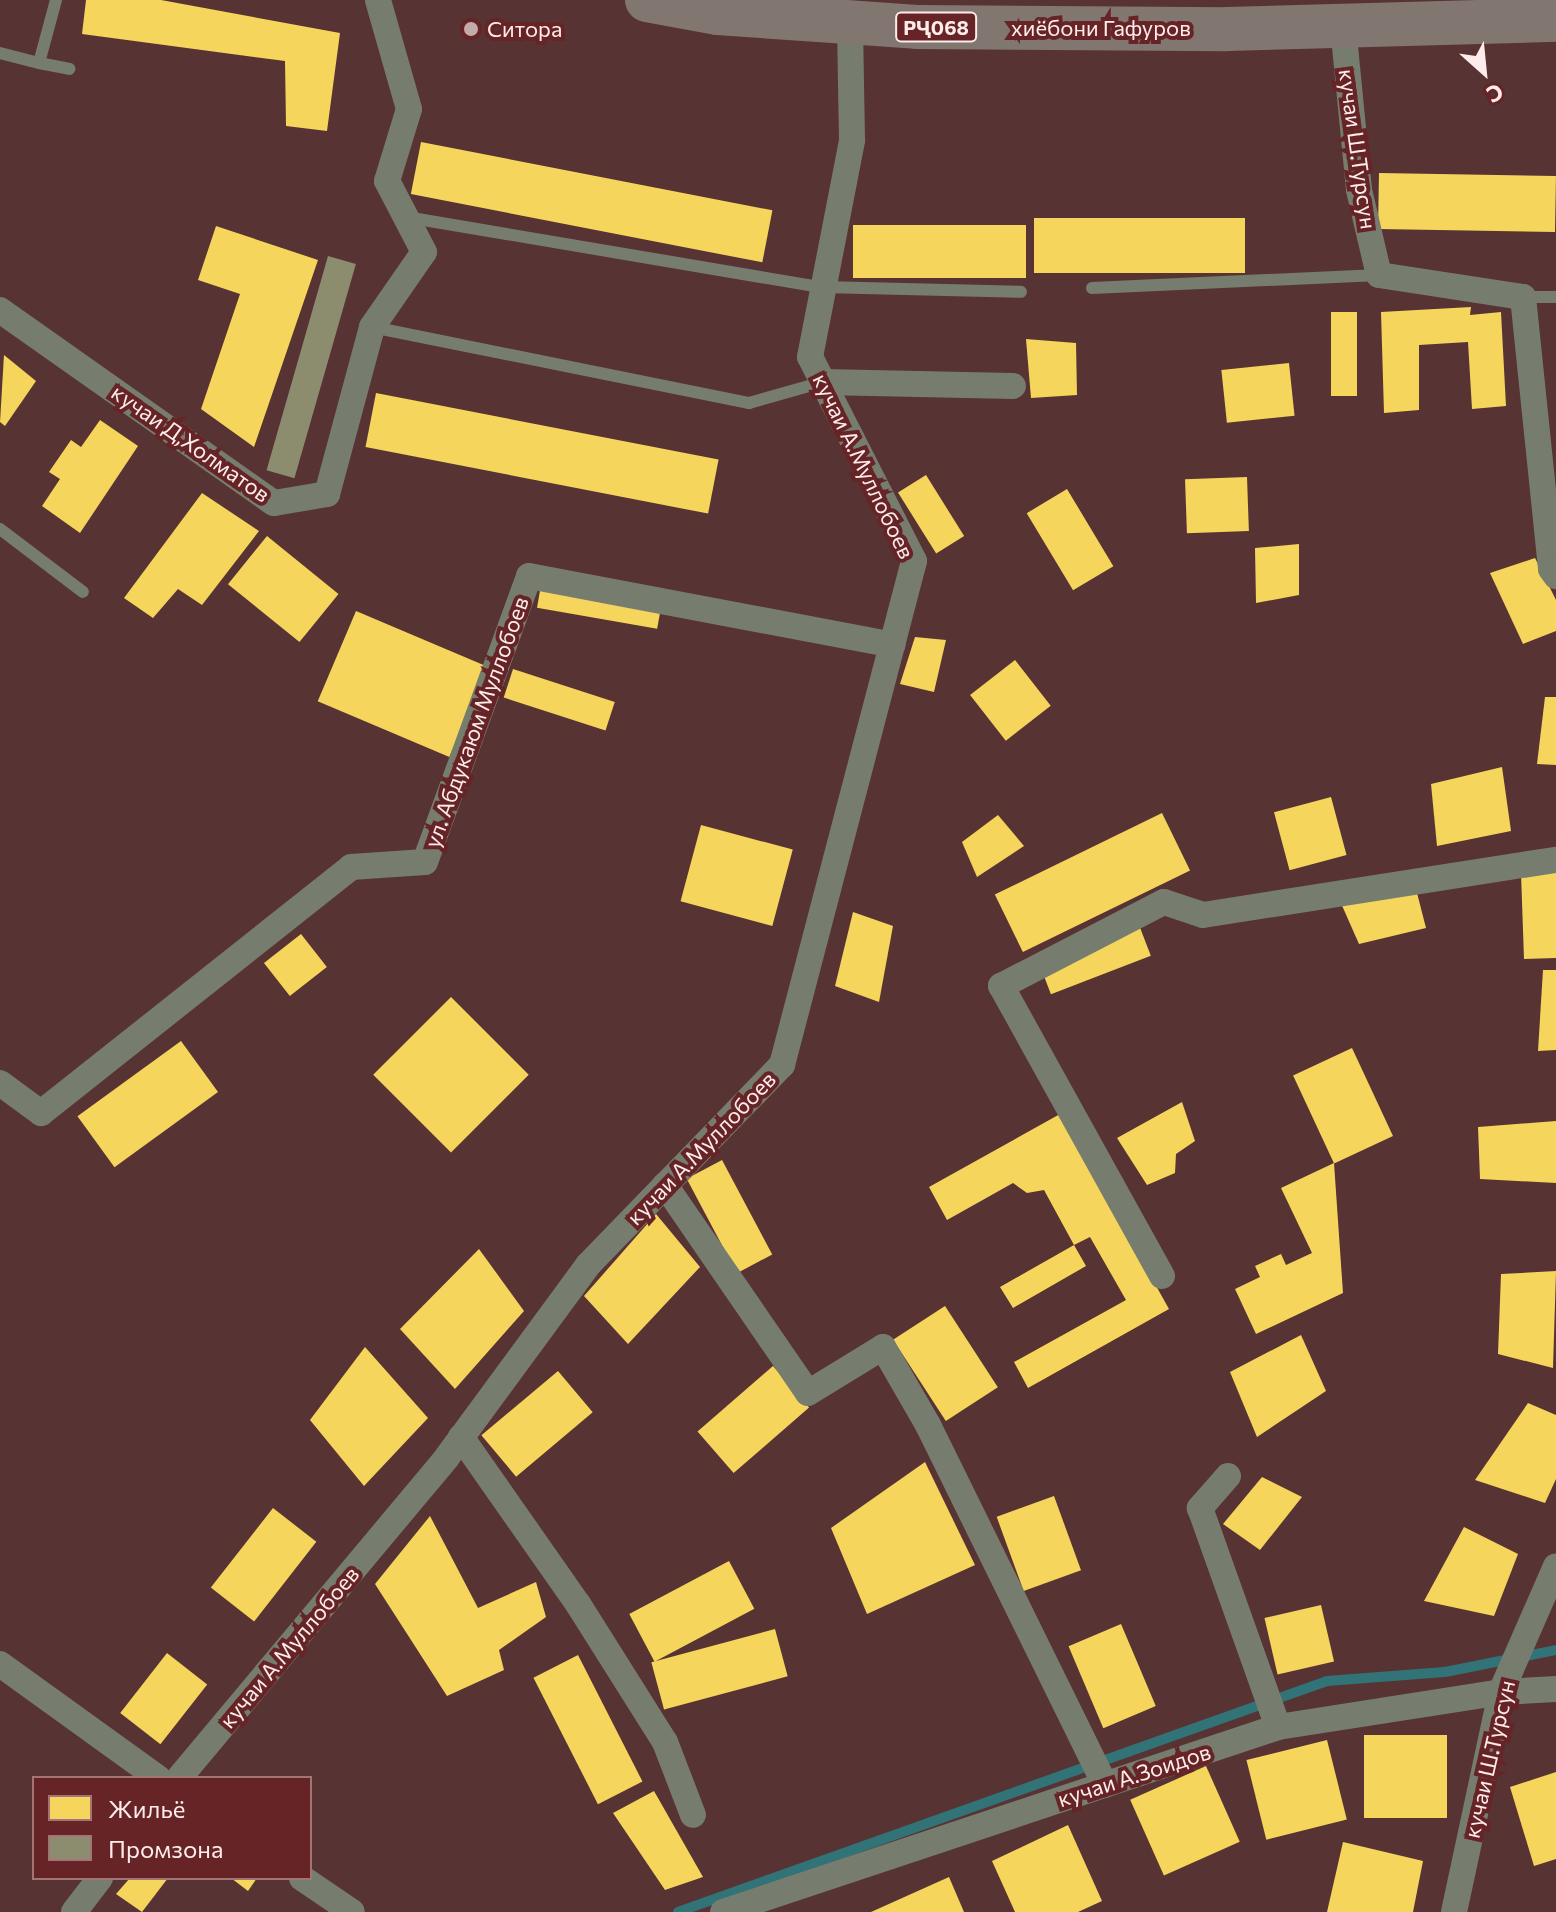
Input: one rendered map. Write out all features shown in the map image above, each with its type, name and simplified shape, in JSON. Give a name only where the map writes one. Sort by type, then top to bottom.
[{"type":"highway","name":"хиёбони Гафуров","points":[[647,0],[718,13],[850,23],[1228,14],[1343,26],[1556,20]]},
{"type":"street","points":[[372,327],[424,252],[387,181],[409,109],[378,0]]},
{"type":"street","points":[[822,287],[852,140],[850,23]]},
{"type":"street","name":"кучаи Ш.Турсун","points":[[1343,26],[1359,190],[1379,275]]},
{"type":"street","points":[[1379,275],[1523,297],[1556,576]]},
{"type":"street","name":"кучаи А.Муллобоев","points":[[181,1776],[461,1437],[588,1265],[782,1065],[914,561],[810,357],[822,287]]},
{"type":"street","name":"кучаи Д,Холматов","points":[[0,310],[274,503],[327,494],[372,327]]},
{"type":"street","points":[[823,382],[1013,386]]},
{"type":"street","name":"ул. Абдукаюм Муллобоев","points":[[0,1083],[41,1113],[351,867],[425,862],[529,576],[893,645]]},
{"type":"street","points":[[1162,1276],[1001,986],[1164,902],[1203,915],[1556,860]]},
{"type":"street","points":[[665,1185],[808,1393],[883,1347],[928,1425],[1103,1781]]},
{"type":"street","points":[[461,1437],[578,1604],[665,1742],[693,1815]]},
{"type":"street","points":[[1228,1476],[1200,1508],[1278,1727]]},
{"type":"street","name":"кучаи Ш.Турсун","points":[[1454,1912],[1505,1681],[1556,1566]]},
{"type":"street","points":[[0,1664],[155,1776]]},
{"type":"street","name":"кучаи А.Зоидов","points":[[723,1912],[1103,1781],[1278,1727],[1505,1681],[1556,1689]]},
{"type":"street","points":[[74,1912],[98,1880]]},
{"type":"street","points":[[305,1880],[352,1912]]},
{"type":"lane","points":[[39,63],[56,0]]},
{"type":"lane","points":[[0,53],[69,69]]},
{"type":"lane","points":[[406,217],[822,287],[1021,292]]},
{"type":"lane","points":[[1092,288],[1379,275]]},
{"type":"lane","points":[[1523,297],[1556,297]]},
{"type":"lane","points":[[372,327],[749,403],[823,382]]},
{"type":"lane","points":[[0,529],[83,592]]},
{"type":"building: Жильё","points":[[86,0],[161,0],[340,33],[327,131],[286,126],[285,61],[82,34]]},
{"type":"building: Жильё","points":[[421,142],[772,210],[762,262],[411,194]]},
{"type":"building: Жильё","points":[[1379,173],[1556,176],[1555,232],[1378,229]]},
{"type":"building: Жильё","points":[[1034,218],[1245,218],[1245,273],[1034,273]]},
{"type":"building: Жильё","points":[[853,225],[1026,225],[1026,278],[853,278]]},
{"type":"building: Жильё","points":[[216,226],[318,260],[254,447],[201,409],[240,294],[198,280]]},
{"type":"building: Жильё","points":[[1471,307],[1470,315],[1501,312],[1506,406],[1472,409],[1468,342],[1419,345],[1419,410],[1384,413],[1381,312]]},
{"type":"building: Жильё","points":[[1331,312],[1357,312],[1357,396],[1331,396]]},
{"type":"building: Жильё","points":[[1026,339],[1076,343],[1077,395],[1031,398]]},
{"type":"building: Жильё","points":[[4,355],[36,381],[5,426],[0,422]]},
{"type":"building: Жильё","points":[[1289,363],[1295,416],[1227,423],[1221,370]]},
{"type":"building: Жильё","points":[[376,393],[719,460],[708,514],[366,447]]},
{"type":"building: Жильё","points":[[100,420],[138,446],[80,533],[42,506],[60,479],[49,472],[71,440],[81,447]]},
{"type":"building: Жильё","points":[[926,475],[964,536],[936,554],[898,492]]},
{"type":"building: Жильё","points":[[1247,477],[1249,531],[1187,533],[1185,479]]},
{"type":"building: Жильё","points":[[1067,489],[1113,566],[1073,590],[1027,513]]},
{"type":"building: Жильё","points":[[202,493],[259,531],[202,605],[178,589],[153,618],[124,598]]},
{"type":"building: Жильё","points":[[267,536],[338,594],[299,642],[228,584]]},
{"type":"building: Жильё","points":[[1299,544],[1299,595],[1256,603],[1255,548]]},
{"type":"building: Жильё","points":[[1535,558],[1556,600],[1556,631],[1523,644],[1490,573]]},
{"type":"building: Жильё","points":[[541,585],[661,606],[657,629],[537,608]]},
{"type":"building: Жильё","points":[[356,611],[488,667],[449,757],[318,701]]},
{"type":"building: Жильё","points":[[915,637],[946,640],[934,692],[900,684]]},
{"type":"building: Жильё","points":[[1015,660],[1051,706],[1006,741],[970,695]]},
{"type":"building: Жильё","points":[[513,669],[615,702],[605,731],[504,698]]},
{"type":"building: Жильё","points":[[1545,697],[1556,697],[1556,765],[1537,764]]},
{"type":"building: Жильё","points":[[1502,767],[1511,831],[1437,846],[1431,784]]},
{"type":"building: Жильё","points":[[1331,797],[1347,855],[1290,870],[1274,812]]},
{"type":"building: Жильё","points":[[1162,813],[1190,871],[1023,952],[995,895]]},
{"type":"building: Жильё","points":[[998,815],[1024,846],[977,877],[962,842]]},
{"type":"building: Жильё","points":[[701,825],[793,850],[772,926],[681,901]]},
{"type":"building: Жильё","points":[[1556,867],[1556,958],[1524,959],[1521,873]]},
{"type":"building: Жильё","points":[[1416,889],[1426,928],[1359,944],[1340,901]]},
{"type":"building: Жильё","points":[[853,912],[893,926],[879,1002],[835,986]]},
{"type":"building: Жильё","points":[[1139,925],[1151,956],[1051,994],[1039,963]]},
{"type":"building: Жильё","points":[[301,934],[327,967],[290,996],[264,963]]},
{"type":"building: Жильё","points":[[1543,970],[1556,970],[1556,1050],[1538,1051]]},
{"type":"building: Жильё","points":[[451,997],[529,1075],[451,1153],[373,1075]]},
{"type":"building: Жильё","points":[[181,1041],[218,1092],[114,1167],[77,1116]]},
{"type":"building: Жильё","points":[[1352,1048],[1393,1136],[1334,1163],[1293,1075]]},
{"type":"building: Жильё","points":[[1182,1102],[1195,1141],[1176,1154],[1175,1173],[1147,1185],[1117,1138]]},
{"type":"building: Жильё","points":[[1060,1114],[1169,1309],[1028,1388],[1014,1362],[1126,1300],[1090,1237],[1074,1245],[1044,1190],[1027,1193],[1013,1183],[947,1220],[929,1187]]},
{"type":"building: Жильё","points":[[1556,1121],[1556,1183],[1480,1179],[1478,1127]]},
{"type":"building: Жильё","points":[[722,1160],[772,1254],[737,1273],[687,1179]]},
{"type":"building: Жильё","points":[[1334,1163],[1343,1293],[1256,1334],[1235,1289],[1260,1277],[1255,1266],[1281,1254],[1286,1265],[1312,1253],[1281,1188]]},
{"type":"building: Жильё","points":[[656,1214],[700,1267],[628,1344],[584,1296]]},
{"type":"building: Жильё","points":[[1074,1245],[1086,1266],[1013,1308],[1000,1287]]},
{"type":"building: Жильё","points":[[479,1249],[524,1311],[455,1389],[400,1329]]},
{"type":"building: Жильё","points":[[1556,1271],[1553,1368],[1498,1354],[1501,1274]]},
{"type":"building: Жильё","points":[[945,1306],[998,1387],[946,1421],[893,1340]]},
{"type":"building: Жильё","points":[[1301,1335],[1326,1391],[1257,1437],[1230,1372]]},
{"type":"building: Жильё","points":[[365,1347],[428,1418],[364,1486],[310,1420]]},
{"type":"building: Жильё","points":[[773,1366],[809,1408],[734,1473],[698,1432]]},
{"type":"building: Жильё","points":[[558,1371],[593,1412],[516,1477],[481,1435]]},
{"type":"building: Жильё","points":[[1528,1403],[1556,1415],[1556,1479],[1545,1503],[1475,1480]]},
{"type":"building: Жильё","points":[[925,1462],[975,1565],[867,1614],[831,1528]]},
{"type":"building: Жильё","points":[[1262,1477],[1302,1497],[1260,1550],[1223,1524]]},
{"type":"building: Жильё","points":[[1054,1496],[1081,1570],[1024,1591],[997,1517]]},
{"type":"building: Жильё","points":[[273,1508],[316,1542],[254,1621],[211,1588]]},
{"type":"building: Жильё","points":[[430,1516],[478,1608],[536,1582],[546,1617],[499,1650],[504,1670],[447,1696],[375,1584]]},
{"type":"building: Жильё","points":[[1464,1527],[1518,1554],[1494,1616],[1424,1601]]},
{"type":"building: Жильё","points":[[729,1561],[754,1609],[655,1662],[629,1614]]},
{"type":"building: Жильё","points":[[1321,1605],[1334,1662],[1278,1675],[1264,1618]]},
{"type":"building: Жильё","points":[[1121,1624],[1156,1706],[1103,1728],[1069,1646]]},
{"type":"building: Жильё","points":[[775,1629],[788,1676],[664,1709],[651,1662]]},
{"type":"building: Жильё","points":[[167,1653],[207,1684],[160,1744],[120,1713]]},
{"type":"building: Жильё","points":[[578,1655],[642,1782],[598,1804],[533,1678]]},
{"type":"building: Жильё","points":[[1364,1735],[1447,1735],[1447,1818],[1364,1818]]},
{"type":"building: Жильё","points":[[1327,1740],[1347,1820],[1266,1840],[1246,1760]]},
{"type":"building: Жильё","points":[[1206,1766],[1240,1842],[1164,1876],[1130,1800]]},
{"type":"building: Жильё","points":[[1556,1772],[1556,1859],[1534,1866],[1510,1787]]},
{"type":"building: Жильё","points":[[654,1791],[703,1877],[665,1890],[613,1813]]},
{"type":"building: Жильё","points":[[1068,1825],[1102,1901],[1078,1912],[1015,1912],[992,1861]]},
{"type":"building: Жильё","points":[[1343,1842],[1423,1861],[1413,1912],[1327,1912]]},
{"type":"building: Жильё","points":[[949,1877],[964,1912],[871,1912]]},
{"type":"building: Жильё","points":[[128,1880],[166,1880],[142,1912],[116,1894]]},
{"type":"building: Жильё","points":[[234,1880],[256,1880],[248,1891]]},
{"type":"building: Промзона","points":[[328,256],[356,264],[294,478],[267,470]]},
{"type":"waterway","points":[[678,1912],[1327,1681],[1445,1672],[1556,1650]]},
{"type":"place","name":"Ситора","points":[[471,29]]}]
